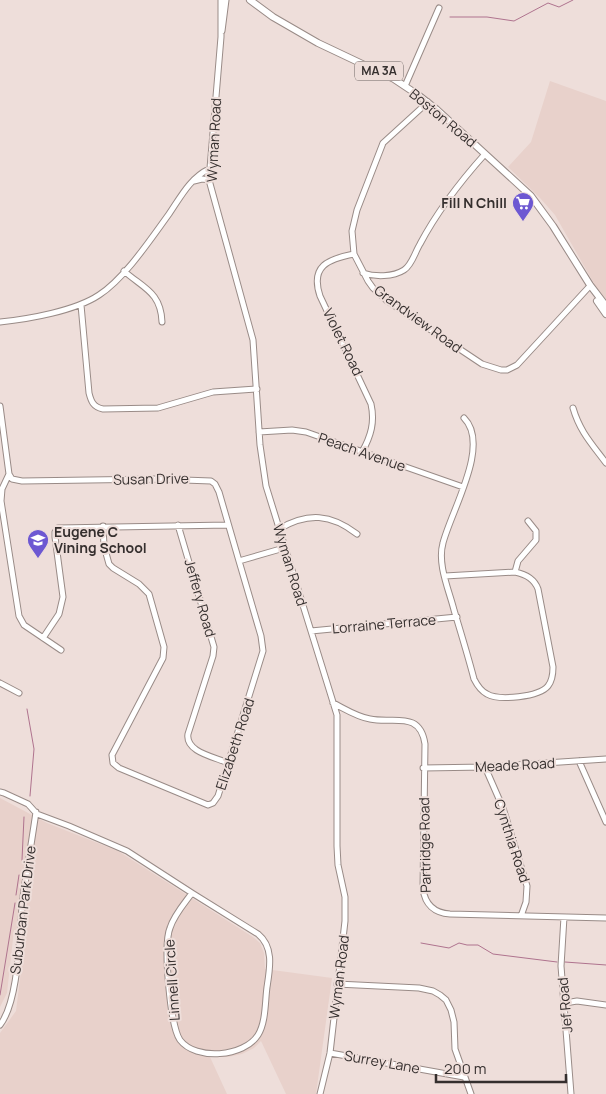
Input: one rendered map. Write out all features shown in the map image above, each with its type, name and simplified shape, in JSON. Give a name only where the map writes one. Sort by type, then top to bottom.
[{"type":"main road","name":"Boston Road","points":[[250,0],[273,17],[299,32],[383,73],[428,102],[532,196],[554,226],[606,306]]},
{"type":"main road","name":"Boston Road","points":[[575,261],[588,288],[606,314]]},
{"type":"street","name":"Wyman Road","points":[[222,0],[221,37],[209,180],[251,331],[256,366],[263,472],[284,548],[337,716],[336,846],[345,897],[345,911],[330,1053],[320,1094]]},
{"type":"street","name":"Wyman Road","points":[[221,37],[226,0]]},
{"type":"street","points":[[405,86],[438,8]]},
{"type":"street","name":"Grandview Road","points":[[428,102],[386,139],[382,145],[354,222],[352,240],[354,254],[373,288],[384,298],[482,364],[501,370],[512,369],[517,366],[588,288]]},
{"type":"street","points":[[363,273],[376,276],[388,275],[398,273],[408,267],[439,210],[485,154]]},
{"type":"street","points":[[0,322],[28,318],[81,305],[103,292],[124,271],[156,231],[191,182],[199,174],[209,169]]},
{"type":"street","points":[[191,182],[202,179],[209,180]]},
{"type":"street","name":"Violet Road","points":[[354,254],[332,259],[323,265],[318,273],[317,284],[320,296],[372,404],[373,426],[362,452]]},
{"type":"street","points":[[124,271],[151,291],[159,308],[162,322]]},
{"type":"street","points":[[81,305],[89,393],[92,402],[97,407],[103,409],[158,408],[213,392],[257,389]]},
{"type":"street","points":[[0,406],[9,474],[0,498],[19,616],[24,625],[61,650]]},
{"type":"street","points":[[574,408],[580,428],[606,463]]},
{"type":"street","points":[[445,576],[514,572],[532,579],[538,589],[554,667],[553,675],[547,687],[542,691],[522,696],[497,697],[484,693],[474,679],[445,576],[442,558],[442,544],[474,452],[474,440],[470,424],[464,418]]},
{"type":"street","name":"Peach Avenue","points":[[259,432],[292,430],[306,432],[463,487]]},
{"type":"street","name":"Susan Drive","points":[[9,474],[12,479],[22,481],[206,480],[213,482],[239,561]]},
{"type":"street","points":[[279,529],[303,520],[322,517],[335,520],[357,534]]},
{"type":"street","points":[[514,572],[518,561],[536,540],[536,531],[528,521]]},
{"type":"street","name":"Jeffery Road","points":[[178,525],[214,647],[188,734],[188,741],[194,748],[228,763]]},
{"type":"street","points":[[43,638],[59,614],[63,598],[54,537],[56,530],[62,526],[228,525]]},
{"type":"street","name":"Elizabeth Road","points":[[103,526],[106,560],[113,568],[139,584],[149,594],[164,650],[163,658],[112,755],[113,764],[208,805],[215,801],[218,796],[263,650],[261,636],[239,561]]},
{"type":"street","points":[[239,561],[284,548]]},
{"type":"street","name":"Lorraine Terrace","points":[[311,631],[456,617]]},
{"type":"street","points":[[0,683],[19,693]]},
{"type":"street","name":"Partridge Road","points":[[333,703],[371,720],[404,720],[414,724],[424,738],[423,886],[427,903],[436,911],[446,914],[606,918]]},
{"type":"street","name":"Meade Road","points":[[423,768],[485,767],[606,759]]},
{"type":"street","points":[[579,761],[606,822]]},
{"type":"street","name":"Cynthia Road","points":[[485,767],[512,835],[527,886],[528,895],[521,916]]},
{"type":"street","name":"Linnell Circle","points":[[0,792],[28,804],[40,815],[127,851],[192,892],[258,934],[265,940],[268,945],[269,975],[261,1028],[252,1042],[238,1050],[200,1053],[185,1045],[176,1031],[172,1008],[168,939],[170,927],[192,892]]},
{"type":"street","name":"Suburban Park Drive","points":[[0,1025],[8,1008],[16,976],[23,896],[36,812]]},
{"type":"street","name":"Jef Road","points":[[564,917],[561,966],[571,1094]]},
{"type":"street","points":[[337,984],[419,988],[433,991],[440,995],[448,1003],[452,1013],[455,1050],[471,1094]]},
{"type":"street","points":[[565,1003],[577,1001],[606,1005]]},
{"type":"street","name":"Suburban Park Drive","points":[[0,1017],[8,1008]]},
{"type":"street","name":"Surrey Lane","points":[[330,1053],[464,1077]]},
{"type":"shaded area","points":[[550,81],[606,101],[606,301],[555,215],[508,167],[531,142]]},
{"type":"shaded area","points":[[0,798],[47,823],[118,851],[253,937],[260,943],[264,953],[265,969],[332,978],[316,1094],[286,1094],[261,1041],[254,1048],[242,1054],[228,1057],[210,1057],[227,1094],[0,1094],[0,1033],[16,1011],[26,931],[14,930],[7,993],[0,1007]]},
{"type":"waterway","points":[[450,17],[487,17],[514,21],[548,3],[559,7],[573,0]]},
{"type":"waterway","points":[[27,709],[34,749],[30,796]]},
{"type":"waterway","points":[[22,860],[24,817]]},
{"type":"waterway","points":[[16,895],[19,875]]},
{"type":"waterway","points":[[0,995],[15,903]]},
{"type":"waterway","points":[[421,943],[449,948],[459,943],[478,945],[493,954],[557,962]]},
{"type":"waterway","points":[[565,962],[606,965]]},
{"type":"place","name":"Fill N Chill","points":[[523,222]]},
{"type":"place","name":"Eugene C Vining School","points":[[38,559]]}]
